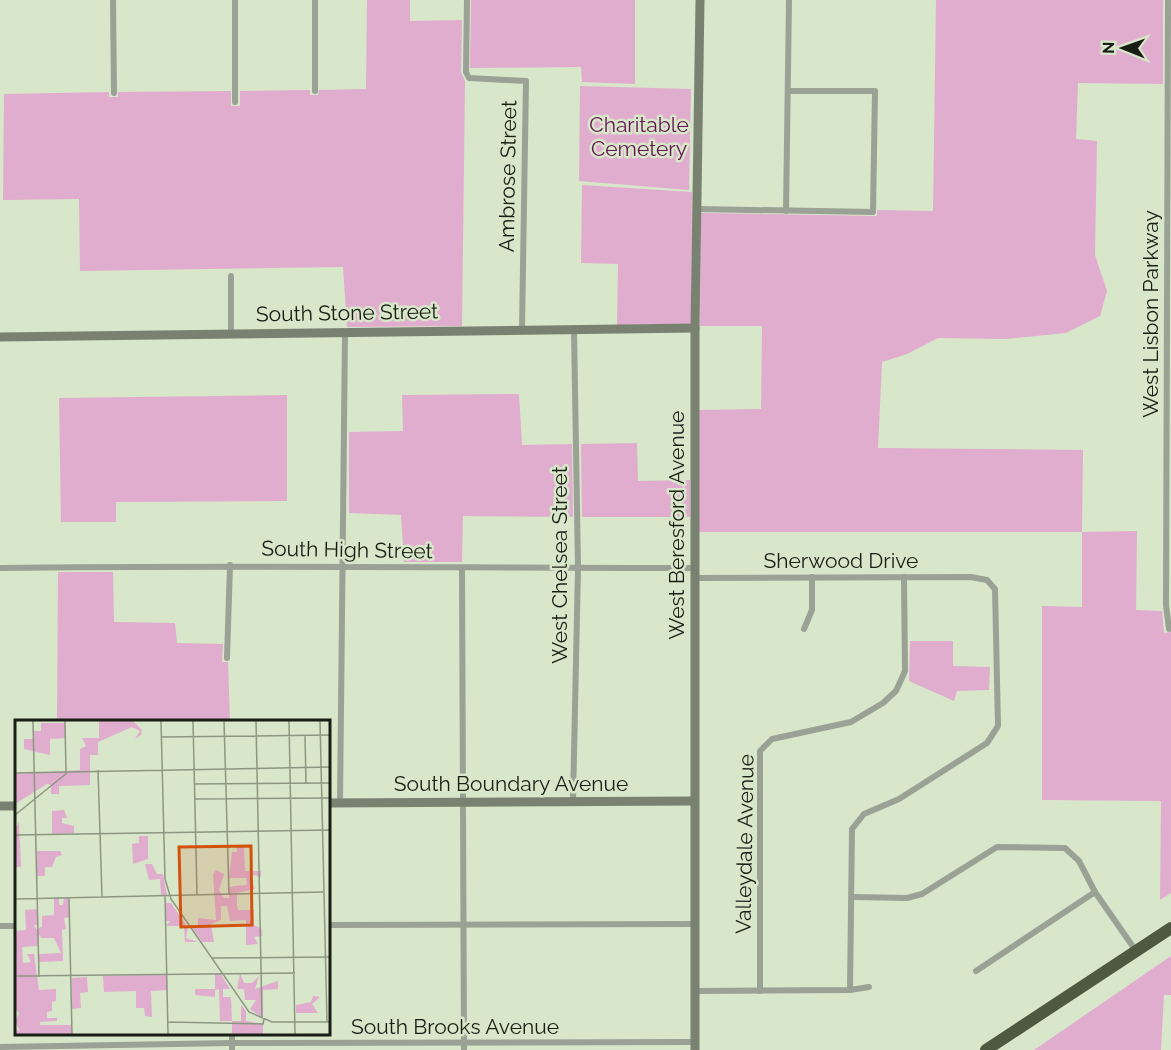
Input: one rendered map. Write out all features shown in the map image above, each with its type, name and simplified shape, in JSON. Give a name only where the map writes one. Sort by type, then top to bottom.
[{"type":"highway","points":[[986,1050],[1171,928]]},
{"type":"street","points":[[113,0],[114,93]]},
{"type":"street","points":[[235,0],[236,102]]},
{"type":"street","points":[[315,0],[315,91]]},
{"type":"street","name":"Ambrose Street","points":[[467,0],[466,72],[469,78],[478,81],[526,81],[522,329]]},
{"type":"street","name":"West Beresford Avenue","points":[[695,1046],[693,801],[695,328],[700,0]]},
{"type":"street","points":[[786,211],[789,0]]},
{"type":"street","name":"West Lisbon Parkway","points":[[1168,0],[1169,629]]},
{"type":"street","points":[[696,209],[873,212],[875,91],[789,91]]},
{"type":"street","points":[[231,276],[231,332]]},
{"type":"street","name":"South Stone Street","points":[[0,337],[231,332],[695,328]]},
{"type":"street","name":"West Chelsea Street","points":[[573,801],[578,568],[574,329]]},
{"type":"street","points":[[340,803],[345,331]]},
{"type":"street","points":[[227,658],[230,565]]},
{"type":"street","name":"South High Street","points":[[0,568],[230,565],[344,568],[578,568],[695,573]]},
{"type":"street","points":[[462,568],[464,1047]]},
{"type":"street","name":"Sherwood Drive","points":[[695,573],[987,580],[995,589],[998,726],[987,743],[955,765],[899,799],[864,814],[852,829],[852,897]]},
{"type":"street","points":[[804,629],[812,610],[812,577]]},
{"type":"street","name":"Valleydale Avenue","points":[[760,991],[760,750],[772,738],[851,722],[883,703],[896,691],[904,670],[904,577]]},
{"type":"street","name":"South Boundary Avenue","points":[[330,803],[693,801]]},
{"type":"street","points":[[850,990],[852,897],[907,898],[922,894],[997,847],[1065,848],[1078,861],[1095,892],[1136,951]]},
{"type":"street","points":[[976,970],[1095,892]]},
{"type":"street","points":[[330,925],[695,924]]},
{"type":"street","points":[[696,991],[850,990],[869,987]]},
{"type":"street","name":"South Brooks Avenue","points":[[0,1047],[695,1046]]},
{"type":"green space","points":[[367,0],[410,0],[410,21],[462,20],[461,72],[465,81],[462,326],[347,327],[343,267],[80,271],[79,199],[3,200],[4,94],[109,92],[109,97],[118,97],[118,92],[231,91],[231,106],[240,106],[240,91],[310,90],[310,95],[318,95],[319,90],[366,89]]},
{"type":"green space","points":[[471,0],[635,0],[635,84],[582,82],[581,67],[470,68]]},
{"type":"green space","points":[[936,0],[1163,0],[1163,84],[1078,83],[1076,139],[1097,141],[1095,255],[1107,291],[1100,316],[1066,333],[1005,339],[938,338],[907,354],[882,362],[878,448],[1083,450],[1082,532],[699,532],[699,410],[761,409],[762,326],[700,326],[701,213],[877,216],[877,210],[933,211]]},
{"type":"green space","name":"Charitable Cemetery","points":[[580,86],[691,89],[689,190],[579,181]]},
{"type":"green space","points":[[582,185],[692,192],[691,324],[617,325],[618,264],[581,263]]},
{"type":"green space","points":[[519,394],[522,445],[572,444],[573,517],[463,516],[462,562],[404,562],[401,515],[349,513],[349,432],[403,431],[402,395]]},
{"type":"green space","points":[[287,395],[287,501],[116,502],[116,522],[61,522],[59,398]]},
{"type":"green space","points":[[637,443],[638,481],[690,480],[690,517],[582,517],[581,444]]},
{"type":"green space","points":[[1137,531],[1136,610],[1162,611],[1164,633],[1171,632],[1171,893],[1160,900],[1161,801],[1042,800],[1042,606],[1082,607],[1082,532]]},
{"type":"green space","points":[[58,572],[113,572],[114,622],[175,623],[177,643],[223,644],[222,662],[228,662],[230,720],[57,720]]},
{"type":"green space","points":[[910,641],[953,641],[953,666],[990,667],[989,690],[957,691],[954,701],[909,681]]},
{"type":"green space","points":[[1171,956],[1171,995],[1164,995],[1161,1050],[1034,1050]]}]
